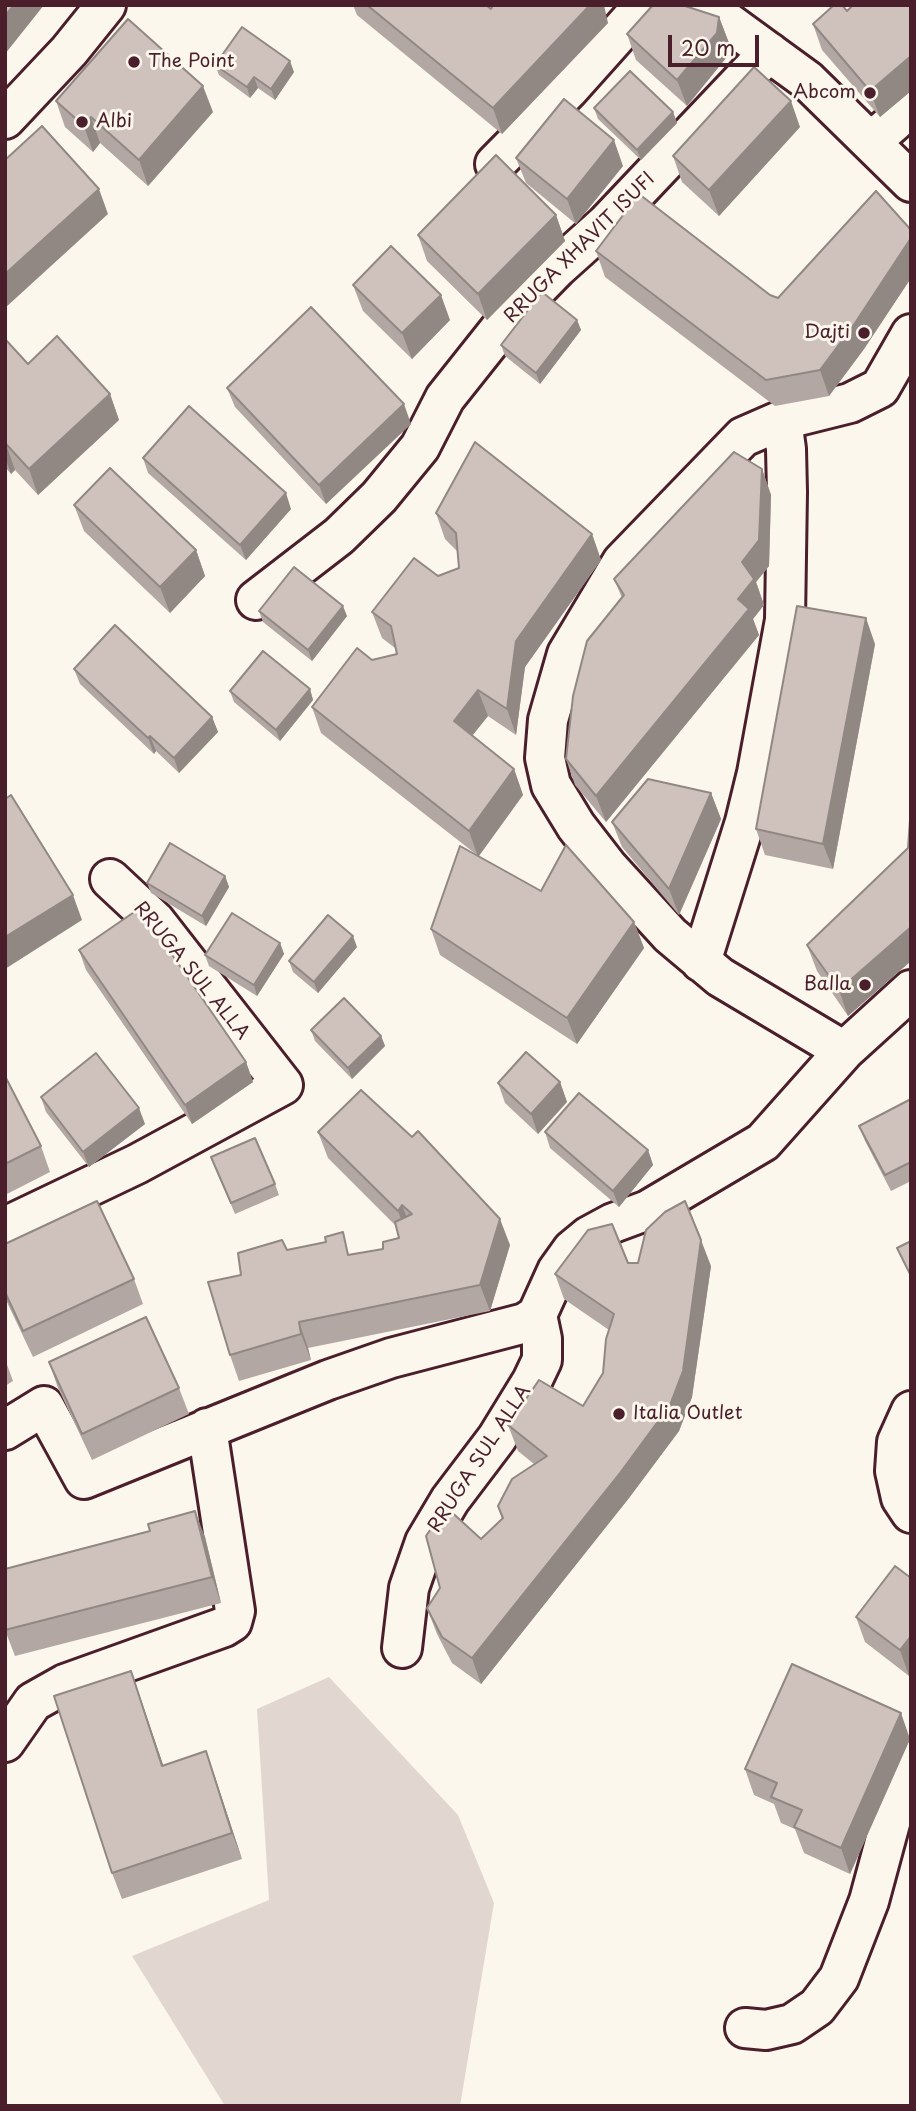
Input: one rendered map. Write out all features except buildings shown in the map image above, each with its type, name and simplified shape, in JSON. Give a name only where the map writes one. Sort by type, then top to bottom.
[{"type":"street","points":[[5,119],[69,51],[106,5]]},
{"type":"street","points":[[495,163],[568,90],[644,5]]},
{"type":"street","points":[[704,5],[807,80],[911,181]]},
{"type":"street","name":"RRUGA XHAVIT ISUFI","points":[[256,600],[339,536],[379,497],[420,447],[445,398],[512,314],[557,268],[606,224],[769,52]]},
{"type":"street","points":[[871,142],[911,107]]},
{"type":"street","points":[[844,1051],[751,998],[720,977],[670,935],[607,866],[576,826],[551,786],[545,758],[548,720],[567,653],[622,562],[743,437],[782,420],[850,403],[880,387],[911,334]]},
{"type":"street","points":[[701,962],[745,822],[757,773],[785,620],[787,492],[782,420]]},
{"type":"street","name":"RRUGA SUL ALLA","points":[[5,1227],[137,1164],[283,1085],[155,921],[110,878]]},
{"type":"street","points":[[5,1430],[44,1406],[84,1479],[340,1375],[391,1358],[525,1323],[537,1315],[557,1271],[572,1251],[589,1236],[613,1223],[648,1210],[763,1142],[844,1051],[911,990]]},
{"type":"street","name":"RRUGA SUL ALLA","points":[[402,1648],[409,1588],[425,1542],[450,1500],[497,1438],[542,1360],[542,1339],[537,1315]]},
{"type":"street","points":[[911,1411],[897,1442],[895,1471],[901,1498],[911,1513]]},
{"type":"street","points":[[5,1742],[33,1702],[65,1684],[232,1622],[235,1611],[206,1428]]},
{"type":"street","points":[[745,2028],[766,2030],[792,2024],[817,2007],[839,1978],[869,1901],[893,1812],[911,1761]]},
{"type":"shaded area","points":[[329,1677],[458,1815],[494,1903],[460,2106],[225,2106],[132,1956],[269,1900],[257,1709]]},
{"type":"place","name":"The Point","points":[[134,62]]},
{"type":"place","name":"Abcom","points":[[870,93]]},
{"type":"place","name":"Albi","points":[[82,122]]},
{"type":"place","name":"Dajti","points":[[864,333]]},
{"type":"place","name":"Balla","points":[[865,985]]},
{"type":"place","name":"Italia Outlet","points":[[619,1414]]}]
